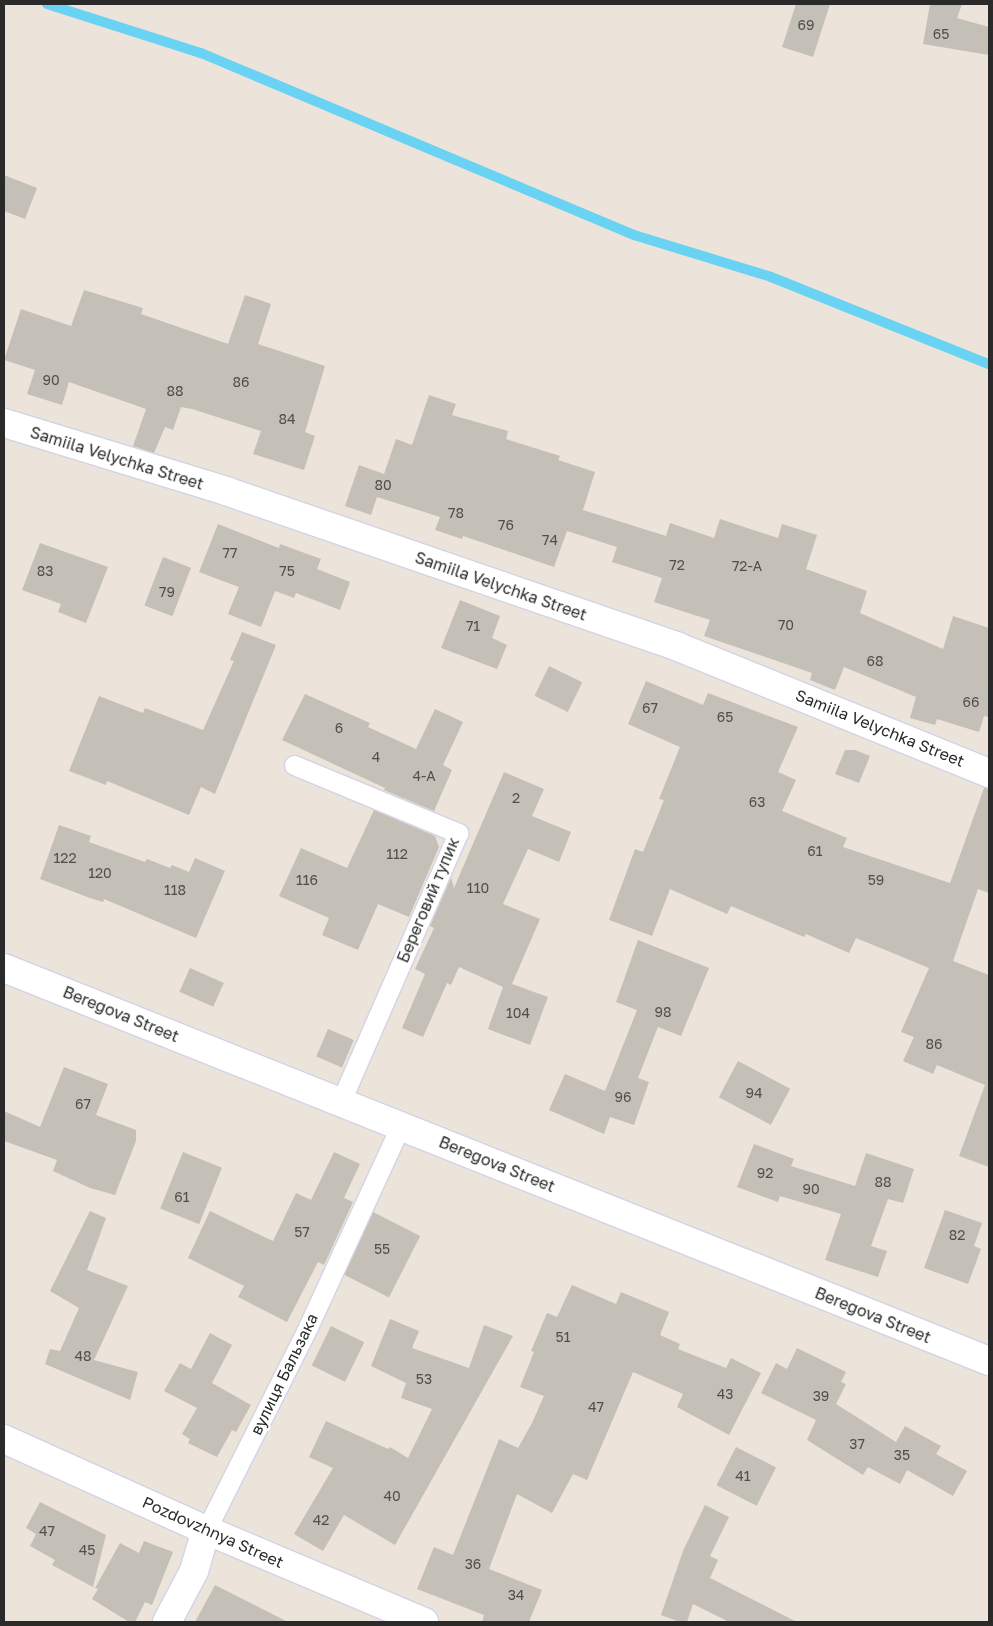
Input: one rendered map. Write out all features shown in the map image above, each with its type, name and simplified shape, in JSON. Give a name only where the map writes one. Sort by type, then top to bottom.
[{"type":"street","name":"Samiila Velychka Street","points":[[4,423],[226,491],[676,646],[989,773]]},
{"type":"street","name":"Beregova Street","points":[[4,968],[989,1361]]},
{"type":"street","name":"Pozdovzhnya Street","points":[[4,1439],[206,1530],[424,1622]]},
{"type":"street","name":"вулиця Бальзака","points":[[167,1622],[194,1570],[206,1530]]},
{"type":"lane","name":"Береговий тупик","points":[[294,765],[458,833],[341,1101]]},
{"type":"lane","name":"вулиця Бальзака","points":[[206,1530],[308,1328],[401,1126]]},
{"type":"building","points":[[796,4],[830,4],[813,57],[782,47]]},
{"type":"building","points":[[930,4],[962,4],[957,18],[989,27],[989,55],[923,44]]},
{"type":"building","points":[[4,175],[37,188],[25,219],[4,211]]},
{"type":"building","points":[[84,290],[143,308],[141,314],[228,344],[245,295],[271,304],[258,344],[325,366],[305,432],[315,436],[304,470],[253,454],[261,431],[192,409],[181,407],[173,430],[165,427],[154,453],[133,446],[146,409],[69,382],[62,405],[27,394],[35,370],[4,360],[21,309],[71,326]]},
{"type":"building","points":[[429,395],[456,404],[452,415],[508,431],[506,439],[560,456],[558,460],[595,472],[583,510],[666,536],[670,523],[714,538],[720,519],[778,538],[782,524],[817,535],[806,569],[867,591],[860,613],[943,649],[953,616],[989,628],[989,717],[984,716],[979,732],[937,719],[935,725],[910,718],[916,697],[844,667],[835,690],[810,680],[812,673],[704,636],[710,620],[654,602],[662,578],[612,562],[617,547],[567,531],[554,567],[463,536],[462,539],[435,530],[440,517],[377,497],[371,515],[345,506],[359,465],[384,474],[396,439],[412,445]]},
{"type":"building","points":[[218,524],[279,548],[280,544],[321,559],[317,569],[350,582],[340,610],[296,593],[294,598],[275,591],[261,627],[228,614],[239,587],[199,572]]},
{"type":"building","points":[[40,543],[108,567],[86,623],[58,612],[61,604],[22,590]]},
{"type":"building","points":[[163,557],[191,568],[172,616],[144,606]]},
{"type":"building","points":[[460,600],[500,616],[492,638],[507,645],[497,669],[441,648]]},
{"type":"building","points":[[242,632],[276,645],[215,794],[201,787],[189,815],[107,781],[106,785],[69,771],[99,696],[143,713],[145,708],[203,730],[234,661],[230,660]]},
{"type":"building","points":[[549,666],[582,682],[568,712],[535,696]]},
{"type":"building","points":[[646,681],[703,705],[708,693],[798,727],[778,772],[796,780],[782,811],[847,838],[843,847],[950,883],[984,788],[989,788],[989,893],[978,889],[953,961],[989,975],[989,1167],[959,1156],[985,1085],[937,1065],[933,1074],[903,1061],[914,1037],[901,1032],[929,968],[856,938],[849,953],[806,934],[804,937],[731,906],[727,914],[670,889],[652,936],[609,920],[635,849],[643,852],[664,800],[659,799],[680,747],[628,724]]},
{"type":"building","points":[[305,694],[370,723],[368,727],[416,749],[435,709],[463,722],[443,765],[452,770],[434,811],[384,790],[385,788],[282,740]]},
{"type":"building","points":[[845,750],[855,750],[870,756],[859,783],[835,774]]},
{"type":"building","points":[[504,772],[544,789],[532,816],[571,832],[559,862],[528,849],[503,904],[540,919],[512,984],[548,997],[530,1045],[488,1029],[503,987],[459,967],[451,985],[447,983],[423,1037],[402,1028],[425,974],[415,969],[434,928],[430,926],[451,878],[454,888]]},
{"type":"building","points":[[374,810],[435,836],[439,847],[409,917],[378,904],[358,950],[322,935],[329,918],[279,896],[301,848],[347,868]]},
{"type":"building","points":[[59,825],[91,836],[89,842],[145,862],[147,859],[170,868],[172,865],[189,872],[195,858],[225,871],[196,938],[104,899],[103,902],[90,898],[40,879]]},
{"type":"building","points":[[638,940],[709,968],[681,1036],[658,1027],[638,1078],[649,1082],[634,1125],[610,1117],[604,1134],[549,1110],[565,1074],[605,1091],[637,1010],[616,1002]]},
{"type":"building","points":[[190,968],[224,983],[213,1007],[179,992]]},
{"type":"building","points":[[328,1029],[354,1040],[342,1068],[316,1057]]},
{"type":"building","points":[[738,1061],[790,1089],[771,1125],[719,1097]]},
{"type":"building","points":[[64,1067],[108,1084],[96,1115],[136,1130],[136,1141],[115,1195],[90,1188],[53,1171],[57,1160],[4,1141],[4,1111],[40,1127]]},
{"type":"building","points":[[754,1144],[794,1159],[791,1166],[855,1186],[866,1153],[914,1169],[903,1203],[888,1199],[871,1246],[887,1251],[878,1277],[825,1260],[841,1214],[780,1196],[778,1202],[737,1187]]},
{"type":"building","points":[[183,1152],[222,1168],[199,1224],[160,1209]]},
{"type":"building","points":[[334,1152],[360,1164],[344,1198],[353,1202],[324,1265],[318,1262],[287,1322],[238,1297],[244,1286],[188,1258],[210,1211],[273,1241],[296,1193],[311,1200]]},
{"type":"building","points":[[945,1210],[982,1223],[974,1246],[981,1249],[968,1284],[924,1268]]},
{"type":"building","points":[[90,1211],[106,1218],[87,1270],[128,1286],[94,1360],[138,1372],[130,1400],[45,1364],[50,1349],[60,1351],[79,1308],[50,1291]]},
{"type":"building","points":[[373,1212],[420,1236],[389,1298],[342,1273]]},
{"type":"building","points":[[572,1285],[616,1304],[621,1292],[669,1312],[660,1335],[680,1344],[678,1349],[726,1368],[731,1358],[761,1373],[729,1435],[677,1407],[683,1394],[633,1372],[587,1480],[573,1474],[552,1513],[517,1494],[489,1569],[542,1590],[529,1622],[482,1622],[484,1615],[417,1589],[434,1547],[453,1555],[499,1439],[518,1448],[532,1423],[544,1396],[520,1387],[534,1352],[531,1351],[547,1313],[557,1317]]},
{"type":"building","points":[[390,1319],[419,1331],[412,1348],[469,1368],[484,1325],[513,1336],[395,1545],[344,1515],[323,1551],[294,1534],[333,1468],[309,1457],[326,1421],[388,1449],[390,1447],[408,1458],[432,1409],[401,1398],[406,1383],[371,1366]]},
{"type":"building","points":[[331,1326],[364,1342],[345,1382],[312,1366]]},
{"type":"building","points":[[210,1333],[232,1345],[212,1383],[251,1405],[236,1432],[232,1430],[217,1457],[188,1443],[190,1439],[182,1434],[197,1408],[164,1391],[180,1363],[191,1369]]},
{"type":"building","points":[[797,1348],[846,1372],[841,1382],[846,1384],[836,1404],[896,1442],[905,1426],[941,1446],[936,1454],[967,1471],[953,1496],[907,1470],[900,1484],[868,1467],[863,1475],[807,1440],[816,1420],[761,1393],[776,1363],[787,1369]]},
{"type":"building","points":[[736,1447],[776,1467],[757,1506],[716,1485]]},
{"type":"building","points":[[40,1502],[106,1535],[93,1587],[52,1565],[55,1560],[30,1546],[36,1534],[26,1528]]},
{"type":"building","points":[[705,1505],[729,1517],[710,1556],[718,1560],[710,1578],[797,1622],[729,1622],[693,1604],[687,1622],[680,1622],[661,1615],[683,1551]]},
{"type":"building","points":[[144,1541],[173,1552],[152,1605],[145,1602],[135,1622],[129,1622],[92,1599],[98,1589],[95,1588],[120,1543],[139,1553]]},
{"type":"building","points":[[215,1585],[288,1622],[195,1622]]},
{"type":"waterway","points":[[47,4],[201,53],[634,235],[771,277],[989,364]]}]
